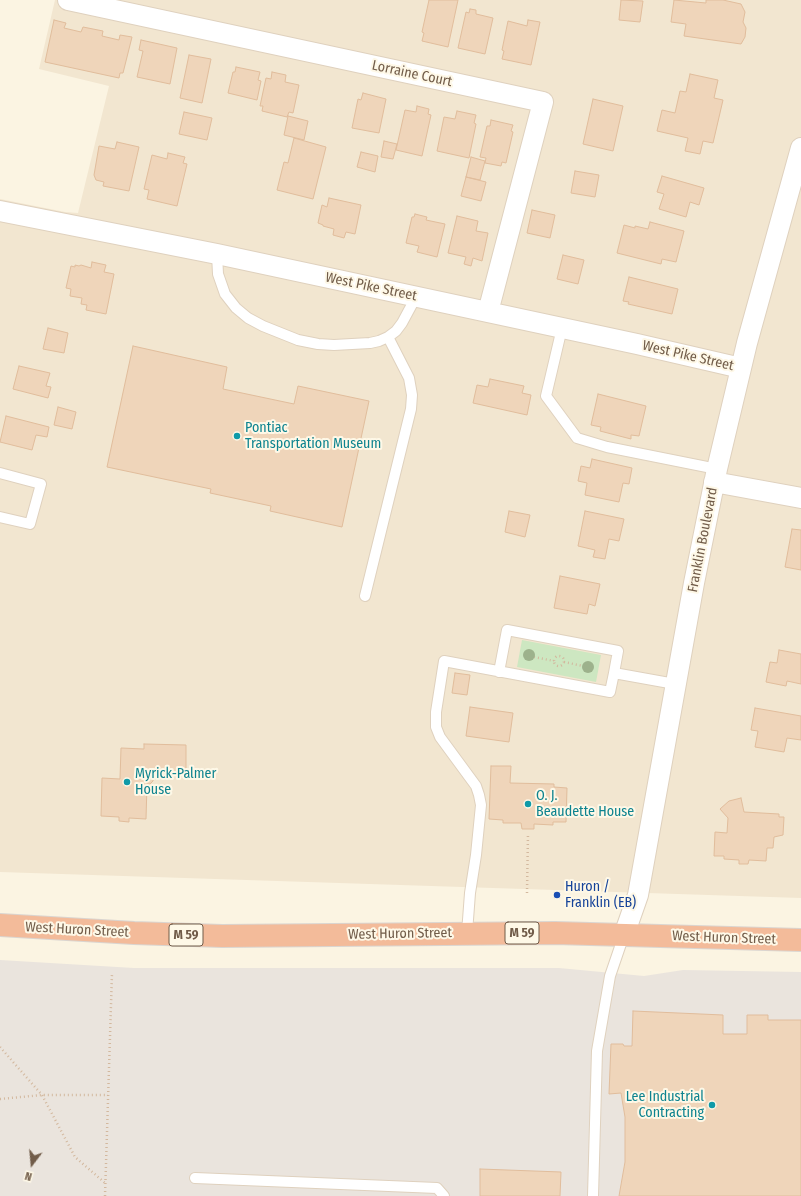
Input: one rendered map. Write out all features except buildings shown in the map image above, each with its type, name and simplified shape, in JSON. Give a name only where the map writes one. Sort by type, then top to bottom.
[{"type":"highway","name":"West Huron Street","points":[[0,925],[134,933],[222,936],[467,933],[624,935],[801,940]]},
{"type":"street","name":"Lorraine Court","points":[[68,0],[543,102],[488,312]]},
{"type":"street","name":"Franklin Boulevard","points":[[624,935],[638,895],[675,684],[716,475],[741,368],[801,148]]},
{"type":"street","name":"West Pike Street","points":[[0,211],[217,254],[741,368]]},
{"type":"street","points":[[716,475],[801,498]]},
{"type":"lane","points":[[217,254],[218,274],[225,294],[236,308],[244,315],[263,326],[298,340],[318,344],[334,345],[379,341],[396,331],[416,297]]},
{"type":"lane","points":[[562,328],[546,396],[577,438],[716,475]]},
{"type":"lane","points":[[365,596],[412,409],[412,395],[409,378],[388,337]]},
{"type":"lane","points":[[0,473],[41,484],[30,524],[0,516]]},
{"type":"lane","points":[[467,933],[470,894],[481,805],[476,786],[440,737],[436,727],[436,712],[444,661],[499,672],[610,692],[618,651],[507,630],[499,672]]},
{"type":"lane","points":[[614,673],[675,684]]},
{"type":"lane","points":[[593,1196],[598,1051],[610,976],[624,935]]},
{"type":"lane","points":[[195,1178],[437,1188],[444,1196]]},
{"type":"path","points":[[534,657],[554,660],[556,657],[560,656],[563,658],[564,662]]},
{"type":"path","points":[[554,660],[555,664],[558,666],[562,666],[564,662]]},
{"type":"path","points":[[564,662],[583,666]]},
{"type":"path","points":[[527,893],[528,833]]},
{"type":"path","points":[[105,1196],[112,973]]},
{"type":"path","points":[[0,1047],[42,1095],[74,1157],[105,1184]]},
{"type":"path","points":[[0,1099],[42,1095],[108,1095]]},
{"type":"shaded area","points":[[55,0],[801,0],[801,898],[0,872],[0,199],[65,212],[78,213],[109,86],[39,69]]},
{"type":"shaded area","points":[[0,960],[134,968],[559,968],[644,976],[683,970],[801,972],[801,1196],[0,1196]]},
{"type":"green space","points":[[522,640],[601,655],[596,682],[517,667]]},
{"type":"place","name":"Pontiac Transportation Museum","points":[[237,436]]},
{"type":"place","name":"Myrick-Palmer House","points":[[127,782]]},
{"type":"place","name":"O. J. Beaudette House","points":[[528,804]]},
{"type":"place","name":"Huron / Franklin (EB)","points":[[557,895]]},
{"type":"place","name":"Lee Industrial Contracting","points":[[712,1105]]}]
